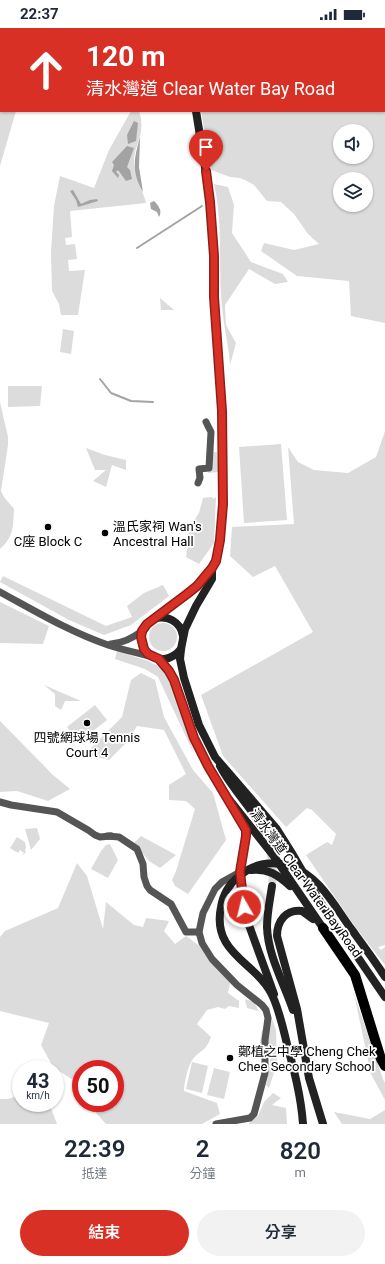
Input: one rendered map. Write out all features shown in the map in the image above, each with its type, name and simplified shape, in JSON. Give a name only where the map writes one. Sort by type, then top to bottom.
[{"type":"main road","name":"清水灣道 Clear Water Bay Road","points":[[196,112],[208,192],[214,256],[214,297],[222,411],[223,504],[220,540],[216,561],[212,568],[197,586],[150,621],[142,631],[142,643],[144,649],[169,671],[174,680],[197,745],[228,798],[273,855],[355,975],[381,1059],[385,1066]]},
{"type":"main road","name":"清水灣道 Clear Water Bay Road","points":[[212,568],[212,579],[196,606],[185,629],[180,649],[181,668],[190,699],[205,739],[215,757],[276,828],[322,905],[385,997]]},
{"type":"main road","points":[[150,621],[161,617],[172,620],[179,626],[183,637]]},
{"type":"main road","points":[[156,658],[170,658],[177,654],[180,649]]},
{"type":"main road","points":[[215,757],[226,778],[253,812],[263,828]]},
{"type":"main road","points":[[228,798],[243,823],[246,834],[240,872],[246,917],[271,981],[281,1017],[298,1084],[303,1124]]},
{"type":"main road","points":[[281,1017],[274,997],[268,987],[236,957],[228,946],[221,930],[220,917],[223,900],[231,884],[243,873],[253,867],[264,864],[282,864],[298,869],[314,881],[332,901],[385,977]]},
{"type":"main road","points":[[240,872],[257,870],[278,875],[298,893]]},
{"type":"main road","points":[[272,886],[267,925],[269,942],[292,1008],[304,1052]]},
{"type":"main road","points":[[323,928],[310,916],[298,910],[283,916],[278,929],[278,941],[297,1008],[311,1088],[323,1124]]},
{"type":"street","points":[[198,483],[200,478],[199,470],[210,468],[211,432],[206,422]]},
{"type":"street","points":[[0,592],[63,625],[107,644],[156,658]]},
{"type":"street","points":[[107,644],[119,643],[142,631]]},
{"type":"street","points":[[0,802],[54,812],[100,837],[111,836],[122,838],[137,849],[143,864],[146,884],[150,890],[171,904],[186,932],[199,932]]},
{"type":"street","points":[[216,1124],[250,1118],[254,1114],[265,1073],[265,1040],[268,1018],[266,1010],[237,985],[212,959],[202,943],[199,932],[203,913],[215,889],[222,882],[240,872]]},
{"type":"shaded area","points":[[0,112],[16,112],[0,166]]},
{"type":"shaded area","points":[[130,112],[139,112],[141,133],[135,151],[134,164],[146,203],[70,211],[72,237],[65,238],[66,245],[75,244],[77,259],[68,260],[69,271],[85,270],[78,315],[61,315],[59,304],[52,291],[51,252],[54,206],[60,176],[94,188],[109,150]]},
{"type":"shaded area","points":[[201,112],[385,112],[385,323],[351,316],[349,281],[297,276],[261,251],[264,243],[294,250],[319,244],[308,234],[294,214],[281,202],[267,201],[254,185],[240,178],[230,177],[211,170]]},
{"type":"shaded area","points":[[134,121],[138,123],[136,141],[128,144],[127,135]]},
{"type":"shaded area","points":[[140,137],[139,167],[143,192],[139,185],[135,171],[136,152]]},
{"type":"shaded area","points":[[127,146],[134,148],[127,167],[130,170],[132,179],[126,181],[118,170],[116,172],[119,175],[118,178],[112,171],[114,165],[112,162]]},
{"type":"shaded area","points":[[214,184],[228,187],[234,205],[232,233],[251,262],[283,274],[288,282],[275,284],[249,269],[225,305],[226,325],[236,343],[230,365],[221,299],[220,233]]},
{"type":"shaded area","points":[[73,190],[81,204],[90,200],[97,199],[98,201],[78,207],[76,200],[70,191]]},
{"type":"shaded area","points":[[154,201],[160,210],[159,217],[157,212],[151,209],[150,203]]},
{"type":"shaded area","points":[[160,298],[174,310],[161,310]]},
{"type":"shaded area","points":[[63,329],[74,331],[71,354],[60,352]]},
{"type":"shaded area","points":[[8,386],[42,386],[40,406],[8,407]]},
{"type":"shaded area","points":[[0,402],[8,437],[1,491],[14,509],[12,531],[5,545],[0,549]]},
{"type":"shaded area","points":[[385,431],[385,945],[378,947],[381,950],[385,947],[385,965],[356,928],[306,855],[327,842],[332,845],[336,834],[312,810],[307,808],[286,827],[223,756],[201,695],[313,632],[275,566],[253,577],[230,556],[232,527],[294,524],[288,447],[298,462],[314,470],[348,473],[376,457]]},
{"type":"shaded area","points":[[281,444],[287,520],[244,523],[239,447]]},
{"type":"shaded area","points":[[86,448],[105,455],[126,460],[126,470],[112,465],[106,487],[93,481],[106,470],[95,470]]},
{"type":"shaded area","points":[[217,452],[219,472],[208,473],[206,453]]},
{"type":"shaded area","points":[[212,497],[213,499],[216,497],[214,543],[199,564],[186,557],[190,527],[199,513],[203,498]]},
{"type":"shaded area","points":[[3,576],[106,626],[132,617],[127,606],[144,593],[163,585],[169,596],[131,625],[104,635],[69,620],[0,582]]},
{"type":"shaded area","points":[[0,602],[49,626],[43,644],[0,643]]},
{"type":"shaded area","points":[[163,623],[173,627],[177,637],[173,647],[163,651],[153,647],[149,637],[153,627]]},
{"type":"shaded area","points":[[117,651],[148,661],[162,668],[170,678],[194,754],[158,677],[145,669],[115,659]]},
{"type":"shaded area","points":[[141,673],[155,680],[164,717],[193,770],[213,793],[226,840],[188,894],[175,886],[172,880],[195,809],[186,801],[169,800],[169,785],[186,774],[164,730],[137,726],[127,742],[109,760],[85,754],[122,717],[131,680]]},
{"type":"shaded area","points":[[44,685],[81,701],[65,701],[61,710],[55,706],[55,694]]},
{"type":"shaded area","name":"四號網球場 Tennis Court 4","points":[[95,705],[107,720],[79,742],[67,727]]},
{"type":"shaded area","points":[[0,721],[53,775],[70,789],[48,801],[17,791],[0,792]]},
{"type":"shaded area","points":[[37,828],[40,839],[31,850],[25,829]]},
{"type":"shaded area","points":[[141,836],[176,855],[160,868],[149,861],[134,843]]},
{"type":"shaded area","points":[[17,837],[25,842],[26,852],[23,855],[24,853],[20,850],[18,853],[10,848]]},
{"type":"shaded area","points":[[110,844],[118,860],[108,878],[91,869],[101,851],[106,845]]},
{"type":"shaded area","points":[[77,863],[87,876],[103,929],[106,902],[134,925],[143,927],[146,918],[169,921],[164,931],[175,944],[186,936],[201,947],[208,959],[230,983],[228,993],[239,1001],[239,1008],[229,1006],[225,1009],[218,1007],[207,1010],[197,1024],[211,1037],[205,1048],[189,1065],[184,1091],[217,1103],[220,1114],[202,1124],[106,1124],[95,1112],[124,1112],[124,1060],[72,1060],[72,1079],[64,1074],[64,1060],[49,1060],[41,1045],[49,1023],[0,1011],[0,937],[5,931],[58,908]]},
{"type":"shaded area","points":[[354,994],[385,1083],[385,1100],[371,1074]]},
{"type":"shaded area","points":[[245,999],[254,1002],[259,1011],[247,1008]]},
{"type":"shaded area","points":[[268,1007],[276,1030],[277,1063],[269,1088],[266,1085],[270,1065],[270,1046],[259,1049],[262,1030],[268,1032],[270,1018]]},
{"type":"shaded area","points":[[192,1062],[208,1066],[202,1093],[186,1089]]},
{"type":"shaded area","points":[[214,1068],[230,1072],[224,1099],[207,1095]]},
{"type":"shaded area","points":[[273,1093],[281,1098],[272,1105],[286,1108],[287,1124],[248,1124],[258,1116],[264,1102]]},
{"type":"shaded area","points":[[12,1098],[12,1112],[52,1112],[57,1124],[0,1124],[0,1099]]},
{"type":"shaded area","points":[[385,1110],[385,1124],[342,1124],[334,1112],[370,1119]]},
{"type":"waterway","points":[[137,248],[202,206]]},
{"type":"waterway","points":[[100,379],[111,393],[131,401],[153,402]]},
{"type":"tunnel","points":[[263,828],[271,857],[273,871],[272,886]]},
{"type":"place","name":"C座 Block C","points":[[48,527]]},
{"type":"place","name":"溫氏家祠 Wan's Ancestral Hall","points":[[105,533]]},
{"type":"place","name":"四號網球場 Tennis Court 4","points":[[87,723]]},
{"type":"place","name":"鄭植之中學 Cheng Chek Chee Secondary School","points":[[230,1058]]},
{"type":"route","points":[[206,171],[214,256],[214,297],[222,411],[223,504],[220,540],[216,561],[212,568],[197,586],[150,621],[144,627],[141,637],[144,649],[148,654],[159,659],[174,680],[194,738],[208,766],[246,830],[240,872],[244,907]]}]
